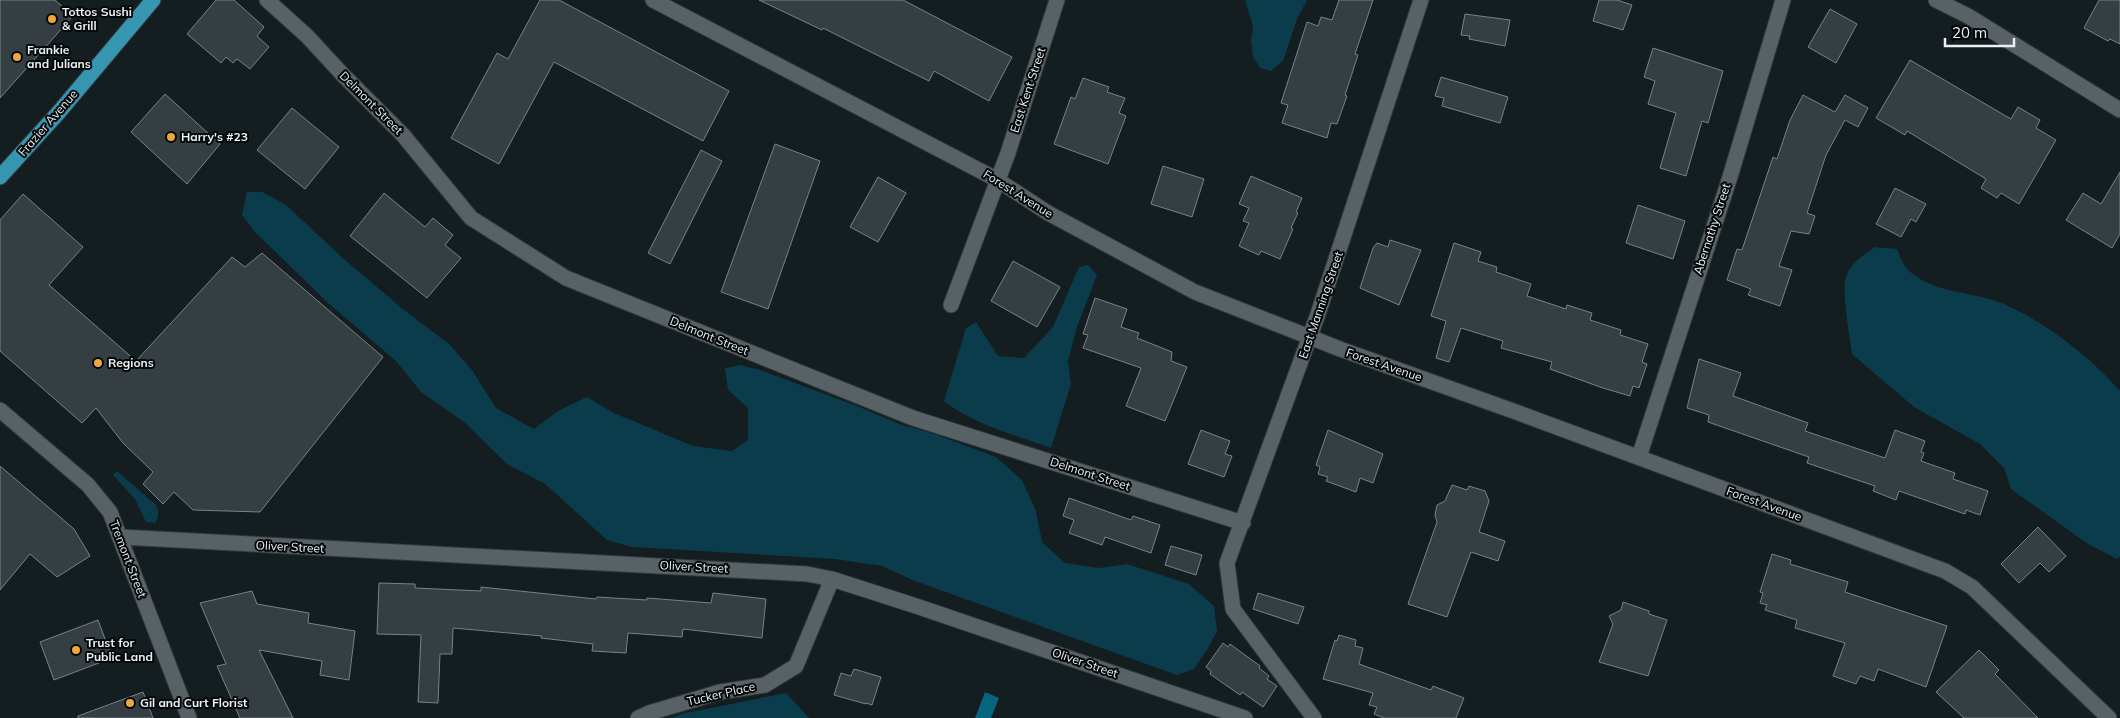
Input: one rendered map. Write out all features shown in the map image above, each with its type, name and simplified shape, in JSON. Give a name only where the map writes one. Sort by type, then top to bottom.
[{"type":"main road","name":"Frazier Avenue","points":[[0,177],[59,112],[153,0]]},
{"type":"street","name":"Delmont Street","points":[[267,0],[307,36],[403,135],[471,218],[566,278],[913,418],[1243,523]]},
{"type":"street","name":"Forest Avenue","points":[[653,0],[678,6],[996,180],[1048,213],[1195,292],[1310,337],[1944,571],[1972,587],[2109,718]]},
{"type":"street","name":"East Kent Street","points":[[951,305],[996,180],[1008,153],[1057,0]]},
{"type":"street","name":"East Manning Street","points":[[1314,718],[1233,609],[1227,563],[1310,337],[1422,0]]},
{"type":"street","name":"Abernathy Street","points":[[1639,457],[1730,177],[1783,0]]},
{"type":"street","points":[[1936,0],[1968,16],[2120,110]]},
{"type":"street","name":"Tremont Street","points":[[0,410],[88,485],[110,512],[189,718]]},
{"type":"street","name":"Oliver Street","points":[[121,537],[324,549],[727,568],[807,574],[832,579],[1245,718]]},
{"type":"street","name":"Tucker Place","points":[[638,718],[720,692],[765,685],[796,666],[832,579]]},
{"type":"shaded area","points":[[1245,0],[1307,0],[1297,19],[1283,61],[1271,71],[1260,68],[1253,57],[1251,40],[1253,26]]},
{"type":"shaded area","points":[[247,192],[262,192],[285,204],[345,260],[404,310],[449,344],[472,370],[496,408],[534,429],[558,411],[587,397],[614,413],[693,446],[732,451],[748,440],[748,408],[728,390],[725,368],[739,365],[757,369],[857,406],[902,425],[932,433],[996,457],[1022,480],[1036,511],[1042,542],[1065,563],[1099,568],[1127,564],[1189,584],[1214,606],[1217,631],[1194,669],[1177,675],[915,581],[882,566],[835,559],[632,547],[607,540],[545,484],[507,464],[464,422],[421,392],[396,361],[328,303],[254,231],[242,215]]},
{"type":"shaded area","points":[[1875,247],[1897,249],[1908,270],[1930,284],[2004,304],[2035,320],[2081,353],[2120,391],[2120,557],[2117,559],[2088,544],[2011,489],[2004,468],[1980,444],[1914,407],[1852,354],[1845,303],[1846,277],[1854,263]]},
{"type":"shaded area","points":[[1088,265],[1097,275],[1077,327],[1068,361],[1071,384],[1051,448],[1009,434],[968,417],[944,401],[966,328],[976,322],[998,356],[1024,358],[1053,327],[1079,267]]},
{"type":"shaded area","points":[[117,471],[156,505],[158,514],[155,523],[146,522],[135,499],[113,475]]},
{"type":"shaded area","points":[[985,692],[999,698],[991,718],[975,718]]},
{"type":"shaded area","points":[[786,693],[809,718],[671,718],[681,714]]},
{"type":"building","points":[[0,0],[55,0],[73,16],[0,98]]},
{"type":"building","points":[[216,0],[234,0],[264,27],[257,36],[269,47],[250,69],[237,59],[233,63],[226,57],[221,63],[187,34]]},
{"type":"building","points":[[540,0],[559,0],[729,91],[703,141],[554,62],[499,164],[451,138],[497,53],[508,59]]},
{"type":"building","points":[[759,0],[903,0],[1012,57],[989,101],[934,71],[929,81],[823,28],[822,30]]},
{"type":"building","points":[[1339,0],[1373,0],[1355,54],[1358,55],[1345,95],[1347,96],[1337,124],[1331,123],[1327,138],[1282,123],[1288,105],[1281,103],[1307,22],[1318,26],[1321,17],[1332,20]]},
{"type":"building","points":[[1599,0],[1617,0],[1632,5],[1623,30],[1593,21]]},
{"type":"building","points":[[2099,0],[2120,0],[2120,44],[2110,39],[2108,41],[2084,28]]},
{"type":"building","points":[[1830,9],[1857,24],[1836,63],[1808,47]]},
{"type":"building","points":[[1465,14],[1510,20],[1505,46],[1469,39],[1470,36],[1461,35]]},
{"type":"building","points":[[1653,48],[1723,71],[1708,123],[1702,121],[1686,176],[1660,168],[1676,113],[1648,104],[1655,81],[1644,77]]},
{"type":"building","points":[[1910,60],[2011,119],[2018,107],[2040,120],[2036,128],[2056,140],[2019,204],[2001,193],[1997,198],[1981,188],[1986,179],[1907,131],[1905,135],[1876,118]]},
{"type":"building","points":[[1441,77],[1508,97],[1500,123],[1442,106],[1444,98],[1435,96]]},
{"type":"building","points":[[1083,78],[1109,87],[1107,92],[1125,98],[1119,113],[1126,116],[1108,164],[1054,144],[1071,97],[1075,99]]},
{"type":"building","points":[[165,94],[220,144],[187,184],[131,132]]},
{"type":"building","points":[[1803,95],[1835,112],[1845,95],[1868,108],[1858,127],[1845,120],[1826,155],[1807,213],[1815,216],[1809,234],[1791,231],[1779,266],[1792,270],[1780,306],[1748,295],[1751,289],[1727,280],[1737,249],[1742,250],[1773,157],[1777,159],[1790,120]]},
{"type":"building","points":[[292,108],[339,147],[305,189],[257,150]]},
{"type":"building","points":[[775,144],[820,161],[768,309],[721,292]]},
{"type":"building","points":[[701,150],[722,161],[670,264],[648,253]]},
{"type":"building","points":[[1163,166],[1204,179],[1192,217],[1151,204]]},
{"type":"building","points":[[2120,172],[2120,234],[2112,248],[2066,220],[2083,193],[2101,204]]},
{"type":"building","points":[[1251,176],[1302,198],[1291,228],[1293,229],[1280,259],[1261,251],[1259,255],[1239,246],[1249,223],[1243,221],[1249,208],[1239,204]]},
{"type":"building","points":[[878,177],[906,193],[878,242],[850,227]]},
{"type":"building","points":[[1895,188],[1926,204],[1916,222],[1911,219],[1901,237],[1876,224]]},
{"type":"building","points":[[384,193],[425,227],[433,218],[453,235],[445,245],[461,258],[427,298],[350,236]]},
{"type":"building","points":[[23,194],[83,247],[49,285],[136,361],[232,257],[245,267],[262,253],[383,357],[260,512],[193,510],[174,492],[163,504],[143,484],[153,472],[123,443],[96,408],[82,423],[0,351],[0,220]]},
{"type":"building","points":[[1638,205],[1685,221],[1673,259],[1626,243]]},
{"type":"building","points":[[1390,240],[1421,250],[1399,305],[1360,288],[1373,248],[1377,243],[1388,247]]},
{"type":"building","points":[[1454,243],[1481,252],[1478,261],[1497,267],[1496,272],[1531,284],[1527,296],[1566,309],[1567,305],[1592,313],[1590,320],[1621,330],[1620,335],[1648,344],[1642,362],[1647,364],[1639,388],[1633,386],[1630,396],[1603,388],[1550,369],[1552,362],[1501,348],[1503,341],[1461,328],[1449,362],[1436,358],[1446,321],[1431,316]]},
{"type":"building","points":[[1013,261],[1060,287],[1037,327],[991,301]]},
{"type":"building","points":[[1095,298],[1127,309],[1121,327],[1139,333],[1137,338],[1172,352],[1171,361],[1187,367],[1165,421],[1126,406],[1141,368],[1083,348],[1088,335],[1083,334]]},
{"type":"building","points":[[1699,359],[1741,373],[1733,396],[1808,423],[1805,431],[1885,458],[1895,430],[1925,441],[1921,452],[1924,453],[1921,461],[1955,473],[1953,479],[1988,491],[1980,515],[1966,510],[1965,514],[1899,491],[1896,500],[1873,491],[1875,486],[1807,463],[1809,457],[1708,422],[1709,415],[1687,408]]},
{"type":"building","points":[[1201,430],[1230,441],[1225,454],[1232,456],[1224,477],[1188,464]]},
{"type":"building","points":[[1328,430],[1383,454],[1373,483],[1360,478],[1356,492],[1326,481],[1328,477],[1318,474],[1320,467],[1316,465]]},
{"type":"building","points":[[0,466],[74,529],[90,556],[57,577],[30,554],[0,590]]},
{"type":"building","points":[[1452,485],[1467,490],[1469,486],[1485,491],[1489,501],[1479,532],[1505,541],[1498,561],[1471,552],[1447,617],[1408,604],[1437,522],[1435,515],[1437,505],[1445,501]]},
{"type":"building","points":[[1069,498],[1131,520],[1133,516],[1160,525],[1151,553],[1105,537],[1102,545],[1069,533],[1074,520],[1063,516]]},
{"type":"building","points":[[2038,527],[2066,556],[2049,572],[2040,563],[2019,583],[2001,564]]},
{"type":"building","points":[[1171,546],[1202,555],[1196,575],[1165,565]]},
{"type":"building","points":[[1772,554],[1791,560],[1790,564],[1848,582],[1845,592],[1947,626],[1926,687],[1878,669],[1874,681],[1860,676],[1856,684],[1833,676],[1845,643],[1795,628],[1797,620],[1765,610],[1767,605],[1760,603],[1763,593],[1760,592]]},
{"type":"building","points":[[379,583],[415,584],[415,588],[481,591],[481,587],[596,599],[597,597],[647,600],[647,598],[711,603],[713,593],[766,599],[762,638],[683,629],[682,637],[628,633],[626,653],[592,651],[593,644],[541,638],[542,636],[453,628],[452,654],[440,654],[438,703],[418,702],[421,635],[377,634]]},
{"type":"building","points":[[252,591],[257,604],[309,613],[308,623],[355,631],[349,680],[320,675],[322,661],[259,650],[293,718],[240,718],[217,666],[226,664],[200,603]]},
{"type":"building","points":[[1258,593],[1304,607],[1298,624],[1253,609]]},
{"type":"building","points":[[1623,602],[1649,611],[1649,614],[1667,620],[1648,676],[1599,662],[1613,624],[1609,616],[1621,610]]},
{"type":"building","name":"Trust for Public Land","points":[[98,620],[112,658],[54,680],[40,642]]},
{"type":"building","points":[[1339,635],[1356,640],[1355,646],[1363,648],[1359,664],[1431,690],[1433,686],[1464,698],[1456,718],[1384,718],[1374,714],[1377,707],[1369,705],[1373,693],[1323,679],[1335,640],[1337,641]]},
{"type":"building","points":[[1223,643],[1228,647],[1230,644],[1260,666],[1259,668],[1269,676],[1267,679],[1277,686],[1263,707],[1242,692],[1240,695],[1210,674],[1211,671],[1206,667]]},
{"type":"building","points":[[1979,650],[1999,670],[1995,674],[2038,718],[1964,718],[1936,692]]},
{"type":"building","points":[[854,669],[881,677],[872,705],[834,695],[841,673],[851,676]]},
{"type":"building","name":"Gil and Curt Florist","points":[[143,692],[153,718],[78,718],[78,716]]},
{"type":"place","name":"Tottos Sushi & Grill","points":[[52,19]]},
{"type":"place","name":"Frankie and Julians","points":[[17,57]]},
{"type":"place","name":"Harry's #23","points":[[171,137]]},
{"type":"place","name":"Regions","points":[[98,363]]},
{"type":"place","name":"Trust for Public Land","points":[[76,650]]},
{"type":"place","name":"Gil and Curt Florist","points":[[130,703]]}]
